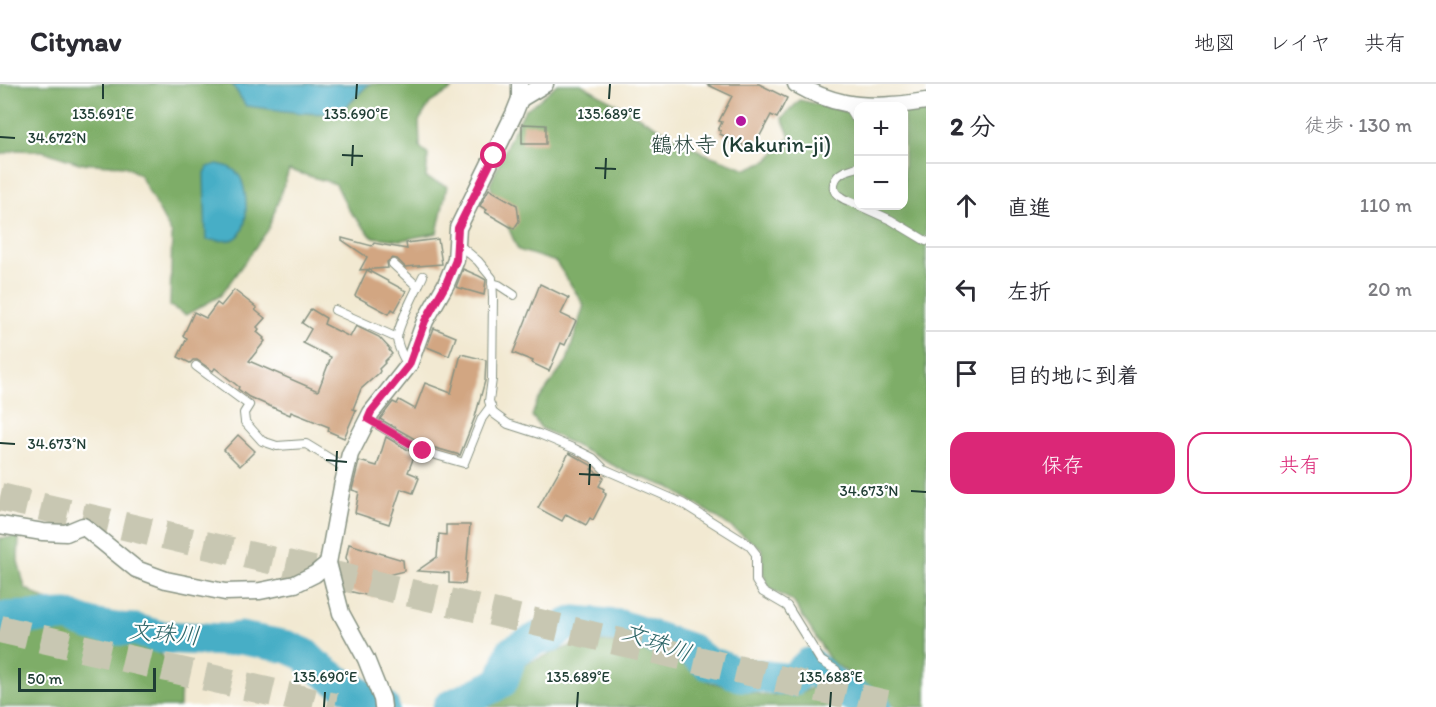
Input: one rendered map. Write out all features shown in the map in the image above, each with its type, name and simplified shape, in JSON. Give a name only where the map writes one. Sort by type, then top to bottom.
[{"type":"street","points":[[383,707],[366,659],[341,613],[328,564],[350,454],[371,412],[408,367],[425,321],[446,284],[456,260],[458,228],[499,146],[520,92],[545,84]]},
{"type":"street","points":[[796,84],[806,90],[846,104],[926,102]]},
{"type":"street","points":[[0,525],[66,533],[83,526],[135,569],[166,580],[225,592],[260,591],[296,584],[328,564]]},
{"type":"lane","points":[[846,104],[854,117]]},
{"type":"lane","points":[[854,168],[843,172],[836,178],[833,187],[841,198],[854,203]]},
{"type":"lane","points":[[870,210],[926,241]]},
{"type":"lane","points":[[457,243],[478,261],[492,278],[492,379],[489,401],[493,413],[508,424],[574,449],[593,458],[604,469],[682,503],[750,545],[756,554],[756,581],[764,592],[787,606],[821,661],[836,670],[840,679]]},
{"type":"lane","points":[[393,264],[418,286]]},
{"type":"lane","points":[[408,367],[400,352],[397,338],[405,313],[423,276]]},
{"type":"lane","points":[[492,283],[514,295]]},
{"type":"lane","points":[[335,310],[397,338]]},
{"type":"lane","points":[[196,366],[249,405],[244,413],[245,422],[262,441],[277,446],[306,444],[347,469]]},
{"type":"lane","points":[[368,419],[423,451],[464,463],[482,418],[491,406]]},
{"type":"green space","points":[[0,84],[454,84],[451,90],[430,103],[419,121],[420,147],[428,155],[426,178],[447,186],[437,233],[401,240],[372,237],[348,209],[336,184],[289,170],[268,230],[220,296],[186,315],[170,306],[172,235],[140,175],[125,166],[79,163],[43,151],[16,150],[0,155]]},
{"type":"green space","points":[[581,84],[703,153],[747,169],[768,160],[790,137],[782,118],[800,100],[854,113],[854,210],[908,210],[908,112],[926,110],[926,707],[895,707],[830,660],[793,601],[768,588],[763,572],[762,549],[669,487],[626,472],[541,428],[532,416],[537,402],[567,361],[584,305],[556,262],[518,250],[490,185],[509,140],[525,110],[556,85]]},
{"type":"green space","points":[[19,537],[18,561],[25,588],[66,611],[156,649],[181,676],[180,707],[0,707],[0,538]]},
{"type":"green space","points":[[581,642],[606,642],[631,646],[681,663],[710,682],[763,695],[797,695],[823,682],[863,707],[478,707],[512,689],[522,665]]},
{"type":"water","points":[[232,84],[369,84],[341,110],[321,113],[246,106]]},
{"type":"water","points":[[217,164],[229,167],[238,174],[246,198],[243,228],[234,239],[224,241],[206,240],[204,175],[208,167]]},
{"type":"building","points":[[706,84],[759,84],[787,98],[777,118],[771,115],[754,147],[747,143],[745,146],[720,134],[721,131],[718,130],[722,122],[719,121],[732,96]]},
{"type":"building","points":[[522,124],[546,125],[546,144],[522,144]]},
{"type":"building","points":[[489,189],[517,205],[519,221],[514,229],[485,212],[487,210],[480,206]]},
{"type":"building","points":[[342,238],[372,246],[374,243],[407,249],[406,243],[438,239],[442,264],[405,267],[397,259],[392,258],[387,262],[388,268],[360,270],[367,257]]},
{"type":"building","points":[[463,269],[486,280],[484,295],[456,287]]},
{"type":"building","points":[[367,270],[406,291],[395,311],[392,309],[389,314],[355,296]]},
{"type":"building","points":[[540,284],[569,298],[561,314],[576,321],[565,345],[561,343],[549,371],[513,353]]},
{"type":"building","points":[[234,290],[257,308],[255,310],[265,318],[257,327],[259,329],[257,332],[265,341],[249,361],[318,391],[331,357],[303,343],[311,329],[302,323],[311,309],[326,318],[324,324],[350,337],[356,326],[379,337],[390,349],[392,354],[379,369],[379,373],[361,389],[353,409],[356,410],[344,438],[328,431],[329,427],[291,412],[290,415],[249,397],[215,368],[213,371],[197,360],[190,363],[178,357],[187,338],[183,336],[194,312],[206,318],[217,303],[221,306]]},
{"type":"building","points":[[434,328],[456,337],[449,356],[427,347]]},
{"type":"building","points":[[461,354],[486,360],[485,381],[475,417],[460,455],[425,445],[380,419],[393,402],[397,404],[399,400],[415,409],[425,383],[451,393]]},
{"type":"building","points":[[238,435],[255,451],[240,466],[224,450]]},
{"type":"building","points":[[386,437],[415,454],[408,472],[419,478],[413,493],[401,489],[389,524],[355,513],[359,492],[352,490],[359,461],[377,466]]},
{"type":"building","points":[[569,453],[591,465],[593,467],[591,469],[604,477],[599,486],[604,489],[606,495],[593,520],[590,518],[586,525],[566,514],[562,521],[538,508]]},
{"type":"building","points":[[446,525],[470,525],[465,584],[449,583],[449,573],[417,571],[437,557],[439,534],[446,535]]},
{"type":"building","points":[[349,544],[403,560],[404,571],[379,577],[374,597],[348,591],[349,572],[346,558]]},
{"type":"building","points":[[452,595],[469,595],[471,608],[467,611],[453,610]]},
{"type":"waterway","name":"文珠川","points":[[0,618],[67,616],[92,625],[136,630],[160,637],[225,640],[240,638],[288,647],[304,654],[333,678],[383,707]]},
{"type":"waterway","name":"文珠川","points":[[449,707],[502,681],[512,652],[540,637],[549,637],[575,622],[620,626],[691,650],[708,664],[739,675],[792,680],[809,664],[836,687],[875,707]]},
{"type":"tunnel","points":[[0,497],[899,707]]},
{"type":"tunnel","points":[[0,629],[335,707]]},
{"type":"place","name":"鶴林寺 (Kakurin-ji)","points":[[741,121]]},
{"type":"route","points":[[423,451],[368,419],[371,412],[409,365],[425,321],[446,284],[456,260],[458,228],[494,156]]}]
